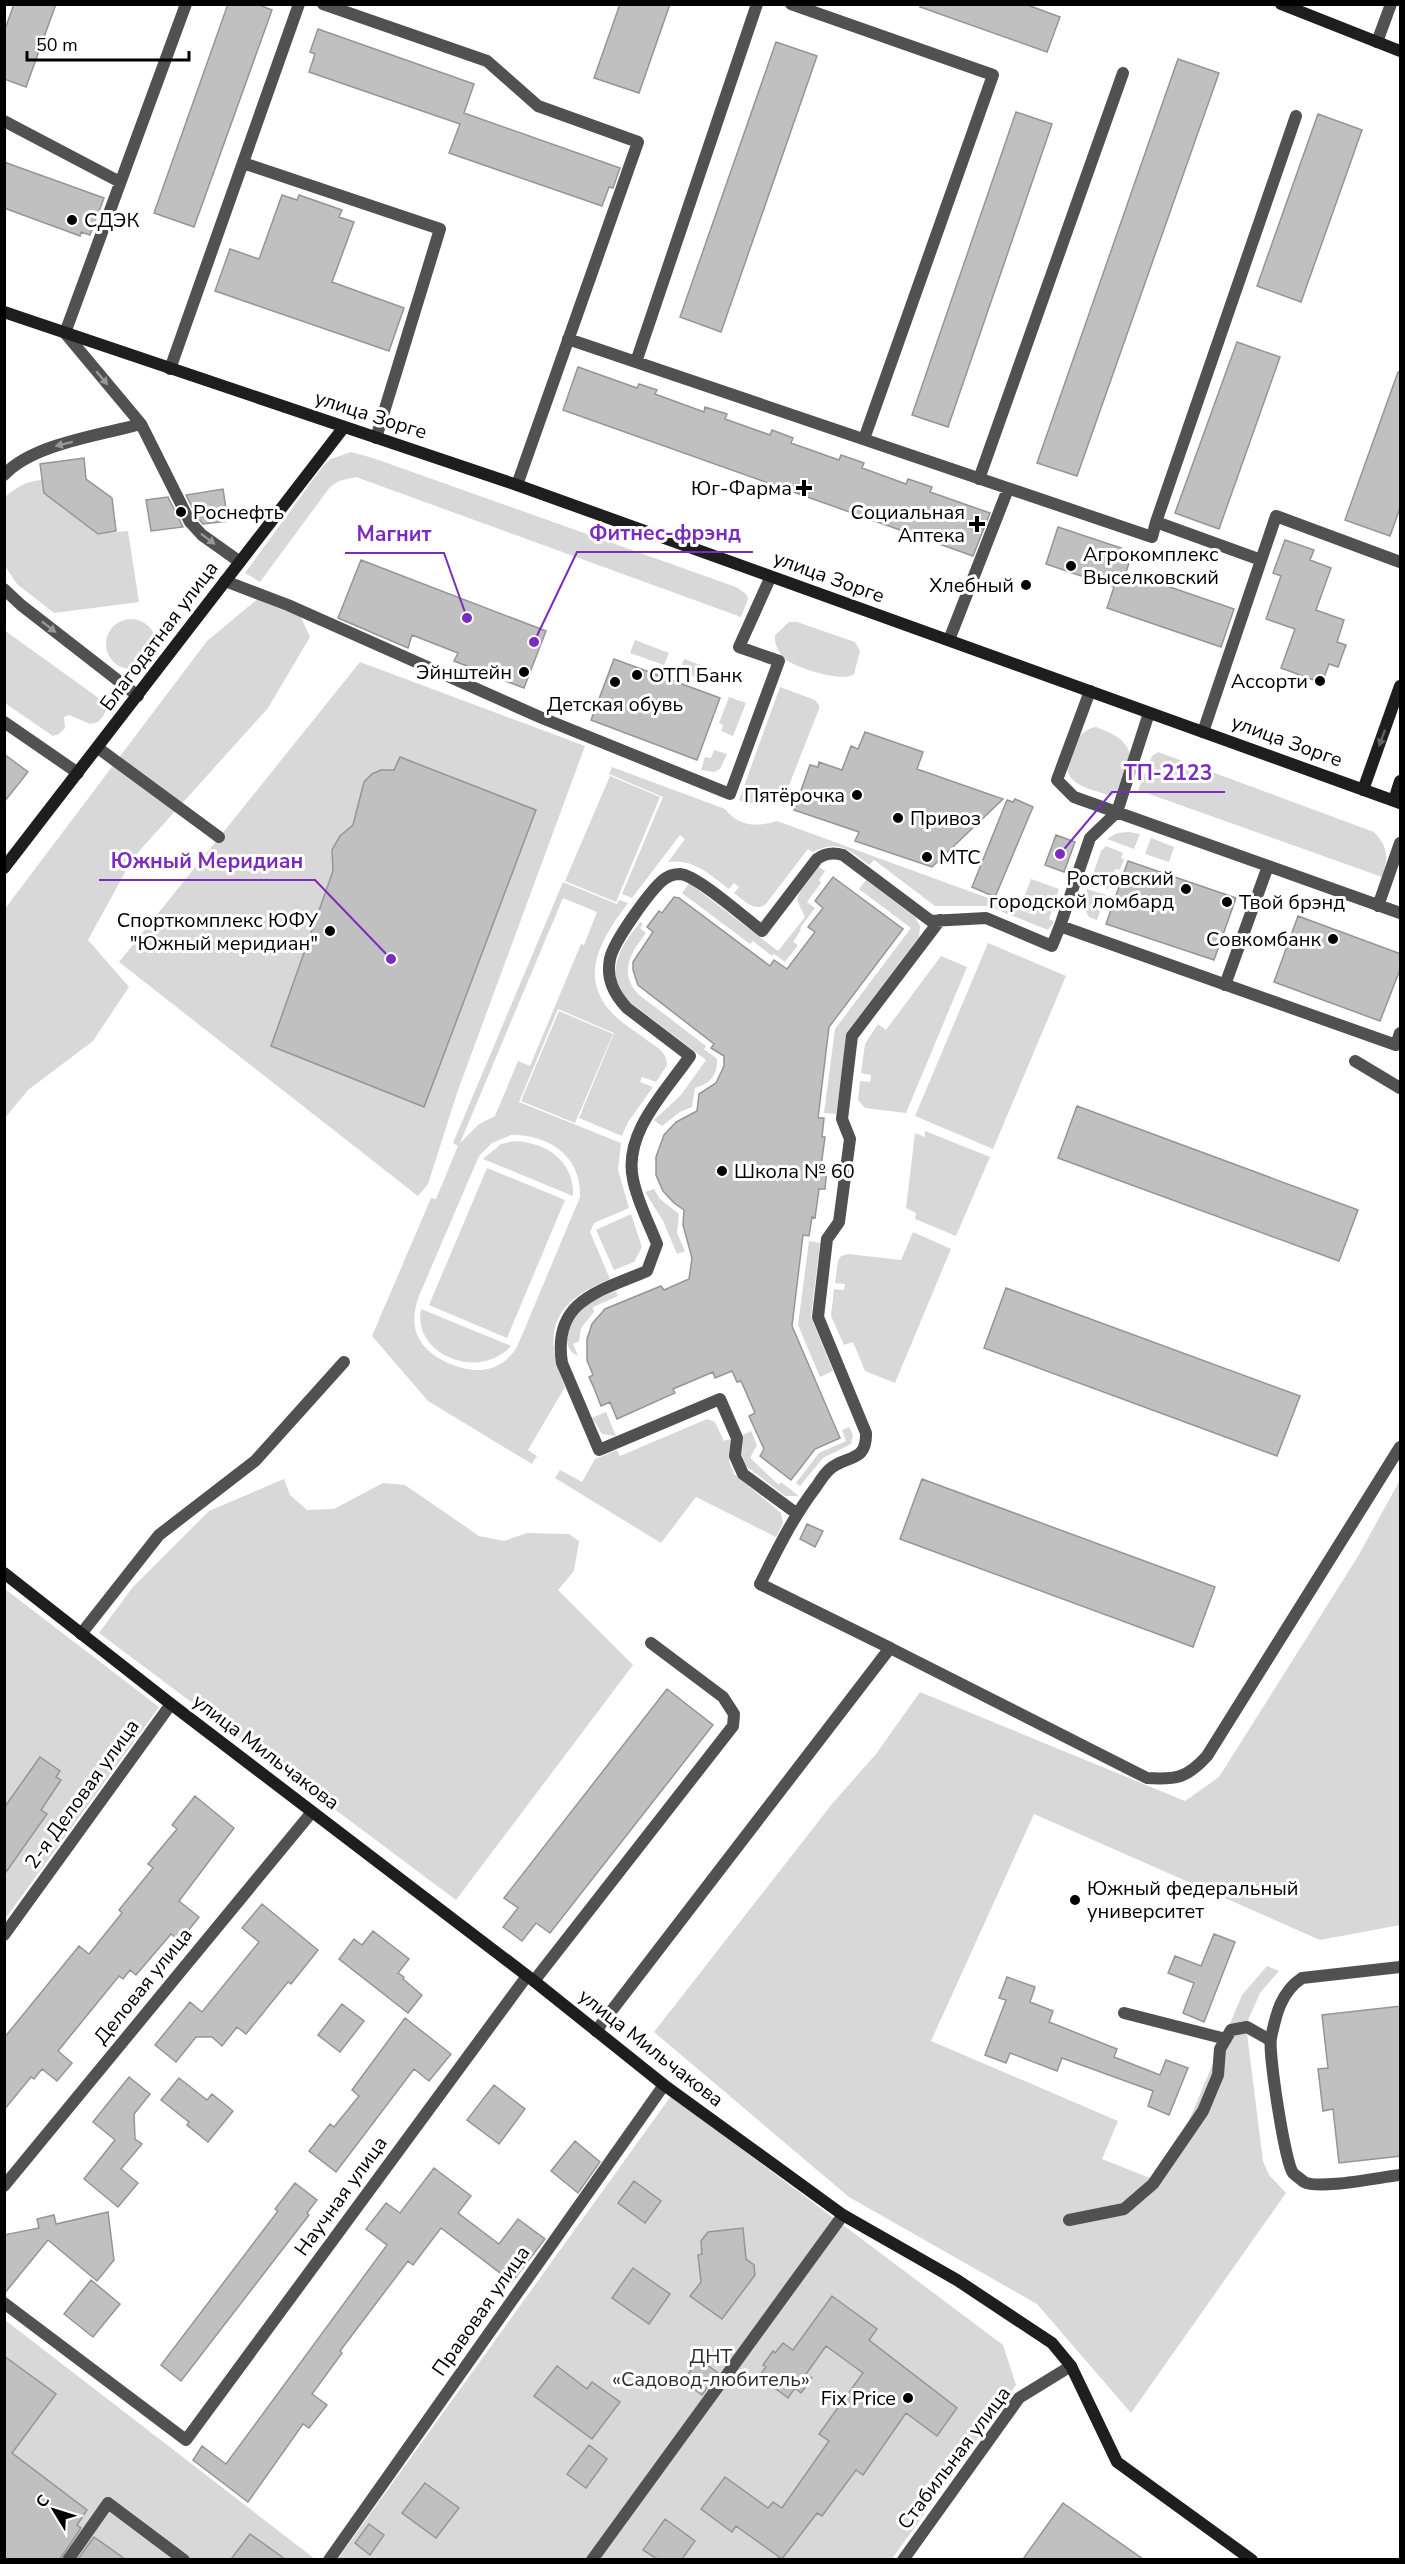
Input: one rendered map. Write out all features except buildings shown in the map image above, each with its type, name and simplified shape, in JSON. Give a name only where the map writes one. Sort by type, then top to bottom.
[{"type":"street","points":[[186,4],[65,333],[141,424],[190,522],[202,535],[240,562]]},
{"type":"street","points":[[170,369],[299,4]]},
{"type":"street","points":[[636,362],[757,4]]},
{"type":"street","points":[[791,4],[993,75],[864,440]]},
{"type":"street","points":[[1281,4],[1399,52]]},
{"type":"street","points":[[1377,42],[1391,4]]},
{"type":"street","points":[[327,5],[487,61],[538,106],[639,142],[517,485]]},
{"type":"street","points":[[980,478],[1123,73]]},
{"type":"street","points":[[568,339],[1152,537],[1296,116]]},
{"type":"street","points":[[4,121],[120,182]]},
{"type":"street","points":[[243,163],[440,229],[376,438]]},
{"type":"street","name":"улица Зорге","points":[[4,312],[517,485],[1397,802]]},
{"type":"street","points":[[4,475],[14,465],[39,451],[141,424]]},
{"type":"street","name":"Благодатная улица","points":[[4,868],[344,427]]},
{"type":"street","points":[[949,640],[1008,489]]},
{"type":"street","points":[[1203,732],[1276,516],[1401,562]]},
{"type":"street","points":[[1156,522],[1261,560]]},
{"type":"street","points":[[225,581],[288,605],[542,718],[730,794],[779,661],[739,647],[771,576]]},
{"type":"street","points":[[4,589],[21,605],[138,696]]},
{"type":"street","points":[[1363,789],[1401,686]]},
{"type":"street","points":[[1090,691],[1057,780],[1074,796],[1401,914]]},
{"type":"street","points":[[796,1514],[743,1474],[735,1456],[737,1438],[720,1399],[599,1450],[562,1363],[560,1350],[562,1330],[576,1305],[589,1296],[647,1271],[657,1244],[633,1180],[632,1154],[642,1125],[690,1056],[618,999],[610,983],[610,957],[617,940],[662,880],[675,874],[690,876],[762,931],[817,859],[827,853],[843,855],[930,921],[987,918],[1052,946],[1090,838],[1117,812],[1149,713]]},
{"type":"street","points":[[4,722],[78,773]]},
{"type":"street","points":[[98,748],[219,837]]},
{"type":"street","points":[[1397,802],[1401,782]]},
{"type":"street","points":[[1378,906],[1401,843]]},
{"type":"street","points":[[1225,985],[1268,866]]},
{"type":"street","points":[[940,920],[852,1036],[842,1119],[850,1139],[839,1222],[827,1239],[818,1317],[866,1433],[865,1446],[856,1457],[831,1468],[796,1514],[760,1584],[1147,1778],[1169,1780],[1186,1775],[1207,1756],[1401,1447]]},
{"type":"street","points":[[1060,926],[1396,1046],[1401,1033]]},
{"type":"street","points":[[1354,1062],[1401,1088]]},
{"type":"street","points":[[81,1634],[159,1535],[255,1461],[344,1362]]},
{"type":"street","name":"улица Мильчакова","points":[[4,1574],[531,1978],[664,2085],[843,2215],[989,2300],[1052,2343],[1071,2366],[1117,2462],[1252,2559]]},
{"type":"street","name":"Научная улица","points":[[4,2303],[186,2440],[531,1978],[733,1726],[734,1714],[723,1696],[651,1643]]},
{"type":"street","points":[[596,2031],[890,1648]]},
{"type":"street","name":"2-я Деловая улица","points":[[4,1935],[171,1704]]},
{"type":"street","name":"Деловая улица","points":[[4,2186],[312,1812]]},
{"type":"street","points":[[1401,1967],[1302,1978],[1290,1986],[1282,1999],[1270,2040],[1285,2151],[1293,2173],[1305,2182],[1325,2185],[1401,2175]]},
{"type":"street","points":[[1124,2013],[1226,2039]]},
{"type":"street","points":[[1069,2220],[1124,2209],[1153,2184],[1203,2111],[1218,2075],[1220,2049],[1231,2030],[1247,2027],[1270,2040]]},
{"type":"street","name":"Правовая улица","points":[[329,2559],[664,2085]]},
{"type":"street","points":[[592,2559],[843,2215]]},
{"type":"street","name":"Стабильная улица","points":[[903,2559],[1019,2398],[1071,2366]]},
{"type":"street","points":[[68,2559],[108,2503],[184,2559]]},
{"type":"green space","points":[[351,452],[736,587],[746,594],[748,599],[741,617],[356,477],[339,481],[330,487],[260,582],[245,573],[323,466],[331,459]]},
{"type":"green space","points":[[42,480],[44,493],[97,534],[128,531],[139,602],[54,613],[17,584],[5,566],[5,497],[22,485]]},
{"type":"green space","points":[[260,597],[300,615],[310,637],[268,708],[133,858],[88,940],[129,987],[93,1041],[28,1090],[5,1118],[4,910],[207,641]]},
{"type":"green space","points":[[126,619],[136,619],[149,626],[156,639],[156,649],[149,662],[136,669],[126,669],[117,665],[110,658],[106,649],[106,639],[110,630],[117,623]]},
{"type":"green space","points":[[789,622],[797,622],[855,642],[860,651],[854,674],[840,677],[830,676],[786,660],[778,649],[775,635]]},
{"type":"green space","points":[[4,630],[100,699],[106,707],[104,715],[98,722],[90,724],[69,715],[64,717],[65,728],[53,736],[5,703]]},
{"type":"green space","points":[[635,640],[669,653],[664,665],[630,653]]},
{"type":"green space","points":[[684,659],[717,671],[713,684],[679,671]]},
{"type":"green space","name":"Спорткомплекс ЮФУ \"Южный меридиан\"","points":[[360,662],[585,746],[457,1093],[428,1184],[418,1196],[119,962]]},
{"type":"green space","points":[[780,687],[815,700],[819,709],[786,793],[749,804],[739,800]]},
{"type":"green space","points":[[729,697],[746,703],[733,736],[721,731],[723,725],[719,723]]},
{"type":"green space","points":[[1096,727],[1125,743],[1130,754],[1117,791],[1112,796],[1080,785],[1072,779],[1068,772],[1068,756],[1071,748],[1082,734]]},
{"type":"green space","points":[[714,750],[727,754],[720,769],[714,772],[701,770],[705,757],[711,758]]},
{"type":"green space","points":[[1158,752],[1374,832],[1386,853],[1386,864],[1382,877],[1138,790],[1152,756]]},
{"type":"green space","points":[[612,767],[725,809],[742,822],[755,825],[777,821],[1037,916],[1020,908],[1031,879],[1059,889],[1049,919],[1054,922],[1048,930],[988,906],[935,906],[874,860],[869,865],[849,851],[837,846],[813,852],[808,849],[765,905],[756,907],[734,893],[739,887],[734,883],[729,889],[701,868],[686,862],[668,862],[685,839],[680,835],[632,898],[622,894],[663,797],[609,774]]},
{"type":"green space","points":[[610,776],[660,797],[616,902],[565,881]]},
{"type":"green space","points":[[1117,833],[1140,834],[1134,849],[1107,839]]},
{"type":"green space","points":[[1151,838],[1174,847],[1169,862],[1145,854]]},
{"type":"green space","points":[[1106,846],[1123,853],[1121,858],[1124,859],[1120,870],[1115,869],[1108,889],[1090,883],[1101,851]]},
{"type":"green space","points":[[819,867],[825,871],[819,880],[821,883],[807,902],[815,908],[800,928],[793,942],[798,945],[785,962],[774,954],[772,956],[753,941],[750,944],[682,893],[689,883],[778,951],[805,917],[797,900],[800,892]]},
{"type":"green space","points":[[866,880],[915,917],[920,926],[919,937],[848,1031],[836,1114],[824,1113],[835,1029],[911,928],[859,889]]},
{"type":"green space","points":[[563,882],[617,904],[619,900],[628,903],[602,944],[595,972],[596,986],[603,1001],[614,1015],[661,1050],[667,1060],[667,1065],[656,1082],[642,1077],[640,1082],[653,1087],[628,1122],[622,1136],[579,1118],[614,1033],[558,1009],[519,1102],[621,1143],[618,1170],[629,1208],[594,1223],[590,1232],[610,1279],[576,1298],[565,1308],[558,1320],[554,1334],[554,1349],[565,1387],[528,1450],[537,1456],[532,1464],[428,1401],[372,1336],[431,1198],[436,1199],[458,1146],[453,1143]],"holes":[[[563,898],[597,912],[584,945],[581,944],[530,1066],[518,1061],[495,1116],[479,1124],[460,1143]],[[511,1135],[538,1139],[560,1151],[575,1170],[580,1197],[517,1347],[497,1366],[472,1370],[442,1360],[425,1347],[416,1330],[415,1308],[479,1156],[492,1143]]]},
{"type":"green space","points":[[1087,889],[1106,895],[1097,920],[1089,917],[1083,906]]},
{"type":"green space","points":[[640,922],[643,924],[640,928],[646,933],[629,962],[629,978],[632,986],[638,994],[706,1046],[704,1049],[717,1059],[716,1070],[712,1078],[695,1088],[692,1107],[680,1112],[662,1126],[654,1120],[681,1095],[706,1060],[630,1002],[617,981],[617,961],[626,941]]},
{"type":"green space","points":[[988,943],[1066,976],[993,1149],[915,1116]]},
{"type":"green space","points":[[941,956],[967,967],[906,1113],[865,1108],[858,1100],[860,1081],[870,1082],[871,1075],[861,1073],[865,1044],[878,1024],[886,1030]]},
{"type":"green space","points":[[559,1011],[613,1034],[575,1123],[521,1101]]},
{"type":"green space","points":[[925,1131],[990,1157],[956,1236],[915,1219],[916,1213],[906,1208],[915,1133],[925,1137]]},
{"type":"green space","points":[[514,1141],[537,1145],[557,1156],[569,1173],[573,1196],[483,1159],[501,1144]]},
{"type":"green space","points":[[487,1168],[565,1200],[507,1338],[429,1305]]},
{"type":"green space","points":[[654,1189],[660,1199],[679,1214],[677,1233],[685,1251],[677,1254],[663,1221],[645,1192]]},
{"type":"green space","points":[[631,1214],[642,1247],[634,1262],[614,1270],[596,1230]]},
{"type":"green space","points":[[913,1232],[951,1249],[895,1383],[865,1371],[853,1342],[844,1345],[831,1316],[834,1289],[844,1290],[845,1284],[835,1283],[838,1261],[841,1256],[848,1254],[901,1260]]},
{"type":"green space","points":[[809,1241],[820,1243],[811,1317],[833,1371],[820,1377],[798,1325]]},
{"type":"green space","points":[[616,1291],[618,1296],[593,1307],[594,1312],[581,1328],[579,1341],[573,1344],[578,1356],[571,1351],[567,1339],[568,1331],[576,1317],[586,1306]]},
{"type":"green space","points":[[421,1309],[511,1346],[498,1357],[482,1362],[466,1362],[451,1358],[437,1350],[427,1339],[421,1325]]},
{"type":"green space","points":[[606,1412],[616,1436],[602,1434],[592,1418]]},
{"type":"green space","points":[[707,1419],[715,1422],[724,1441],[730,1439],[729,1461],[734,1474],[781,1513],[783,1523],[776,1537],[696,1497],[661,1543],[555,1478],[560,1470],[582,1482],[595,1459],[617,1450],[620,1456]]},
{"type":"green space","points":[[849,1427],[853,1435],[851,1444],[823,1458],[800,1486],[796,1483],[819,1453],[846,1441],[842,1430]]},
{"type":"green space","points":[[751,1431],[757,1445],[750,1458],[779,1485],[781,1482],[799,1496],[785,1496],[746,1466],[742,1455],[743,1435]]},
{"type":"green space","points":[[284,1479],[290,1495],[307,1510],[334,1509],[383,1483],[405,1485],[479,1536],[504,1541],[527,1533],[569,1534],[579,1541],[574,1571],[558,1590],[633,1665],[456,1900],[99,1633],[132,1588],[209,1511]]},
{"type":"green space","points":[[1400,1480],[1400,1925],[1320,1940],[1034,1814],[931,2041],[1118,2121],[1102,2159],[1150,2178],[1179,2144],[1242,1995],[1267,1966],[1279,1971],[1260,1993],[1246,2025],[1263,2161],[1269,2175],[1286,2193],[1131,2413],[1037,2304],[849,2197],[654,2032],[832,1804],[876,1754],[920,1692],[1185,1801],[1219,1777],[1357,1558]]},
{"type":"green space","points":[[5,1589],[159,1707],[5,1919]]},
{"type":"green space","name":"ДНТ «Садовод-любитель»","points":[[671,2096],[1003,2345],[1016,2385],[892,2559],[337,2560]]},
{"type":"green space","points":[[5,2320],[315,2559],[5,2559]]},
{"type":"place","name":"СДЭК","points":[[72,220]]},
{"type":"place","name":"Юг-Фарма","points":[[804,488]]},
{"type":"place","name":"Роснефть","points":[[181,512]]},
{"type":"place","name":"Социальная Аптека","points":[[977,524]]},
{"type":"place","name":"Агрокомплекс Выселковский","points":[[1071,566]]},
{"type":"place","name":"Хлебный","points":[[1026,585]]},
{"type":"place","name":"Магнит","points":[[467,618]]},
{"type":"place","name":"Фитнес-фрэнд","points":[[534,642]]},
{"type":"place","name":"Эйнштейн","points":[[524,672]]},
{"type":"place","name":"ОТП Банк","points":[[637,675]]},
{"type":"place","name":"Ассорти","points":[[1320,681]]},
{"type":"place","name":"Детская обувь","points":[[615,682]]},
{"type":"place","name":"Пятёрочка","points":[[857,795]]},
{"type":"place","name":"Привоз","points":[[898,818]]},
{"type":"place","name":"ТП-2123","points":[[1060,854]]},
{"type":"place","name":"МТС","points":[[927,857]]},
{"type":"place","name":"Ростовский городской ломбард","points":[[1186,889]]},
{"type":"place","name":"Твой брэнд","points":[[1227,902]]},
{"type":"place","name":"Спорткомплекс ЮФУ \"Южный меридиан\"","points":[[330,931]]},
{"type":"place","name":"Совкомбанк","points":[[1333,939]]},
{"type":"place","name":"Южный Меридиан","points":[[391,959]]},
{"type":"place","name":"Школа № 60","points":[[722,1171]]},
{"type":"place","name":"Южный федеральный университет","points":[[1075,1900]]},
{"type":"place","name":"Fix Price","points":[[908,2398]]}]
